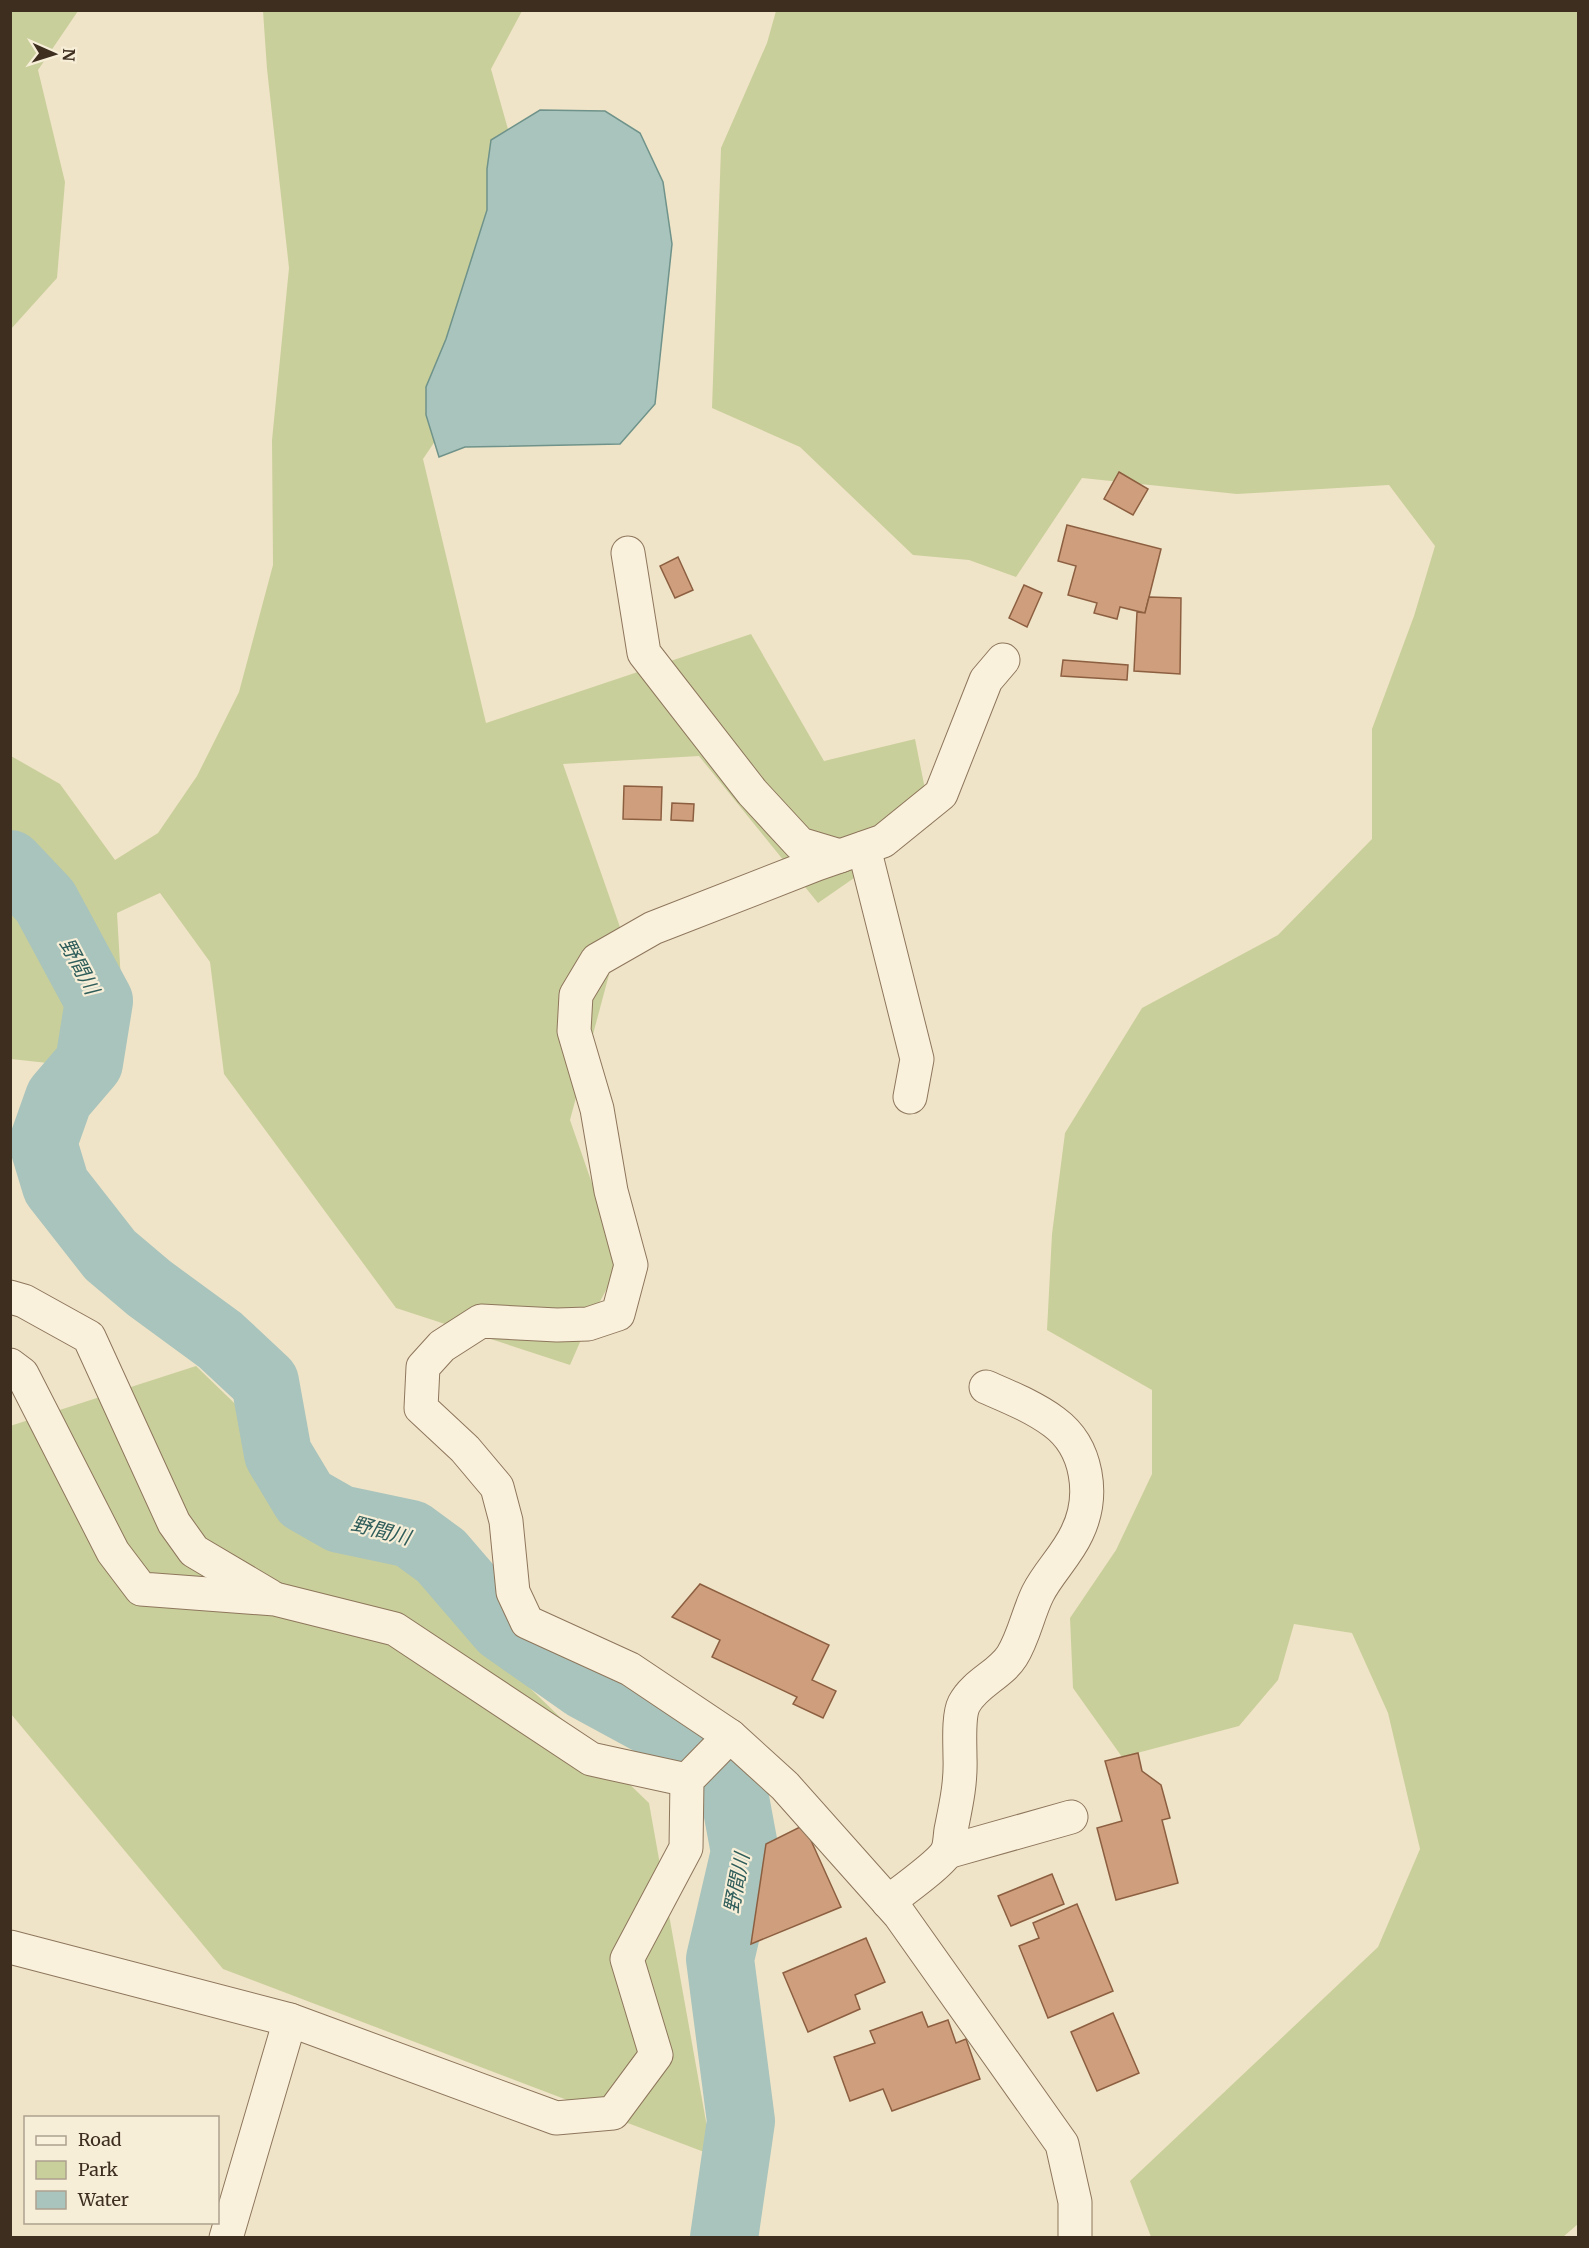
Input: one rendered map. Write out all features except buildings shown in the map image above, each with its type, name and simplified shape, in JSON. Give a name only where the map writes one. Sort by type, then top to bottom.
[{"type":"street","points":[[628,553],[644,653],[752,792],[800,844],[852,852]]},
{"type":"street","points":[[1003,660],[986,680],[941,794],[883,841],[653,928],[597,960],[576,995],[574,1031],[597,1109],[611,1191],[631,1265],[618,1314],[588,1324],[557,1325],[481,1321],[442,1346],[423,1367],[421,1408],[465,1449],[497,1487],[506,1521],[513,1592],[527,1622],[630,1670],[730,1737],[784,1786],[899,1914],[1062,2144],[1075,2202],[1075,2238]]},
{"type":"street","points":[[852,852],[918,1059],[910,1097]]},
{"type":"street","points":[[10,1297],[24,1301],[89,1337],[174,1523],[194,1551],[275,1599]]},
{"type":"street","points":[[10,1365],[22,1374],[113,1552],[141,1589],[275,1599],[395,1629],[591,1759],[687,1780]]},
{"type":"street","points":[[947,1852],[958,1799],[959,1734],[963,1705],[981,1683],[1012,1657],[1038,1593],[1063,1559],[1078,1531],[1088,1505],[1086,1479],[1080,1455],[1068,1435],[1054,1422],[986,1387]]},
{"type":"street","points":[[10,1947],[290,2020],[556,2118],[613,2113],[656,2055],[627,1959],[686,1848],[687,1780],[730,1737]]},
{"type":"street","points":[[888,1902],[923,1875],[947,1852],[1071,1817]]},
{"type":"street","points":[[226,2238],[290,2020]]},
{"type":"green space","points":[[11,10],[78,11],[38,70],[65,182],[57,278],[11,329]]},
{"type":"green space","points":[[263,11],[522,11],[491,69],[528,200],[471,388],[423,459],[486,723],[751,634],[824,761],[915,739],[932,824],[818,903],[699,756],[563,764],[621,930],[570,1120],[620,1264],[588,1324],[570,1365],[396,1308],[224,1074],[210,962],[160,893],[117,913],[123,1015],[66,1065],[11,1059],[11,756],[60,784],[115,860],[158,833],[197,776],[239,692],[273,565],[272,440],[289,268],[267,69]]},
{"type":"green space","points":[[776,11],[1578,11],[1578,2224],[1563,2237],[1151,2237],[1130,2181],[1378,1947],[1420,1849],[1388,1713],[1352,1633],[1294,1624],[1278,1680],[1239,1726],[1122,1757],[1073,1688],[1070,1618],[1116,1550],[1152,1474],[1152,1390],[1047,1330],[1052,1234],[1065,1133],[1142,1008],[1278,935],[1372,839],[1372,729],[1414,616],[1435,546],[1389,485],[1237,494],[1082,478],[1016,577],[969,560],[913,555],[800,447],[712,408],[721,148],[767,43]]},
{"type":"green space","points":[[196,1366],[649,1803],[712,2155],[223,1969],[11,1714],[10,1426]]},
{"type":"water","points":[[540,110],[605,111],[640,133],[663,182],[672,244],[655,404],[620,444],[465,447],[439,457],[426,415],[426,387],[446,339],[487,210],[487,169],[491,140]]},
{"type":"waterway","name":"野間川","points":[[10,864],[45,901],[99,1001],[89,1063],[59,1098],[43,1143],[56,1186],[110,1255],[149,1288],[220,1340],[265,1382],[278,1454],[305,1499],[340,1519],[411,1534],[441,1556],[503,1628],[584,1685],[678,1736],[734,1793],[745,1852],[720,1959],[741,2121],[724,2238]]}]
